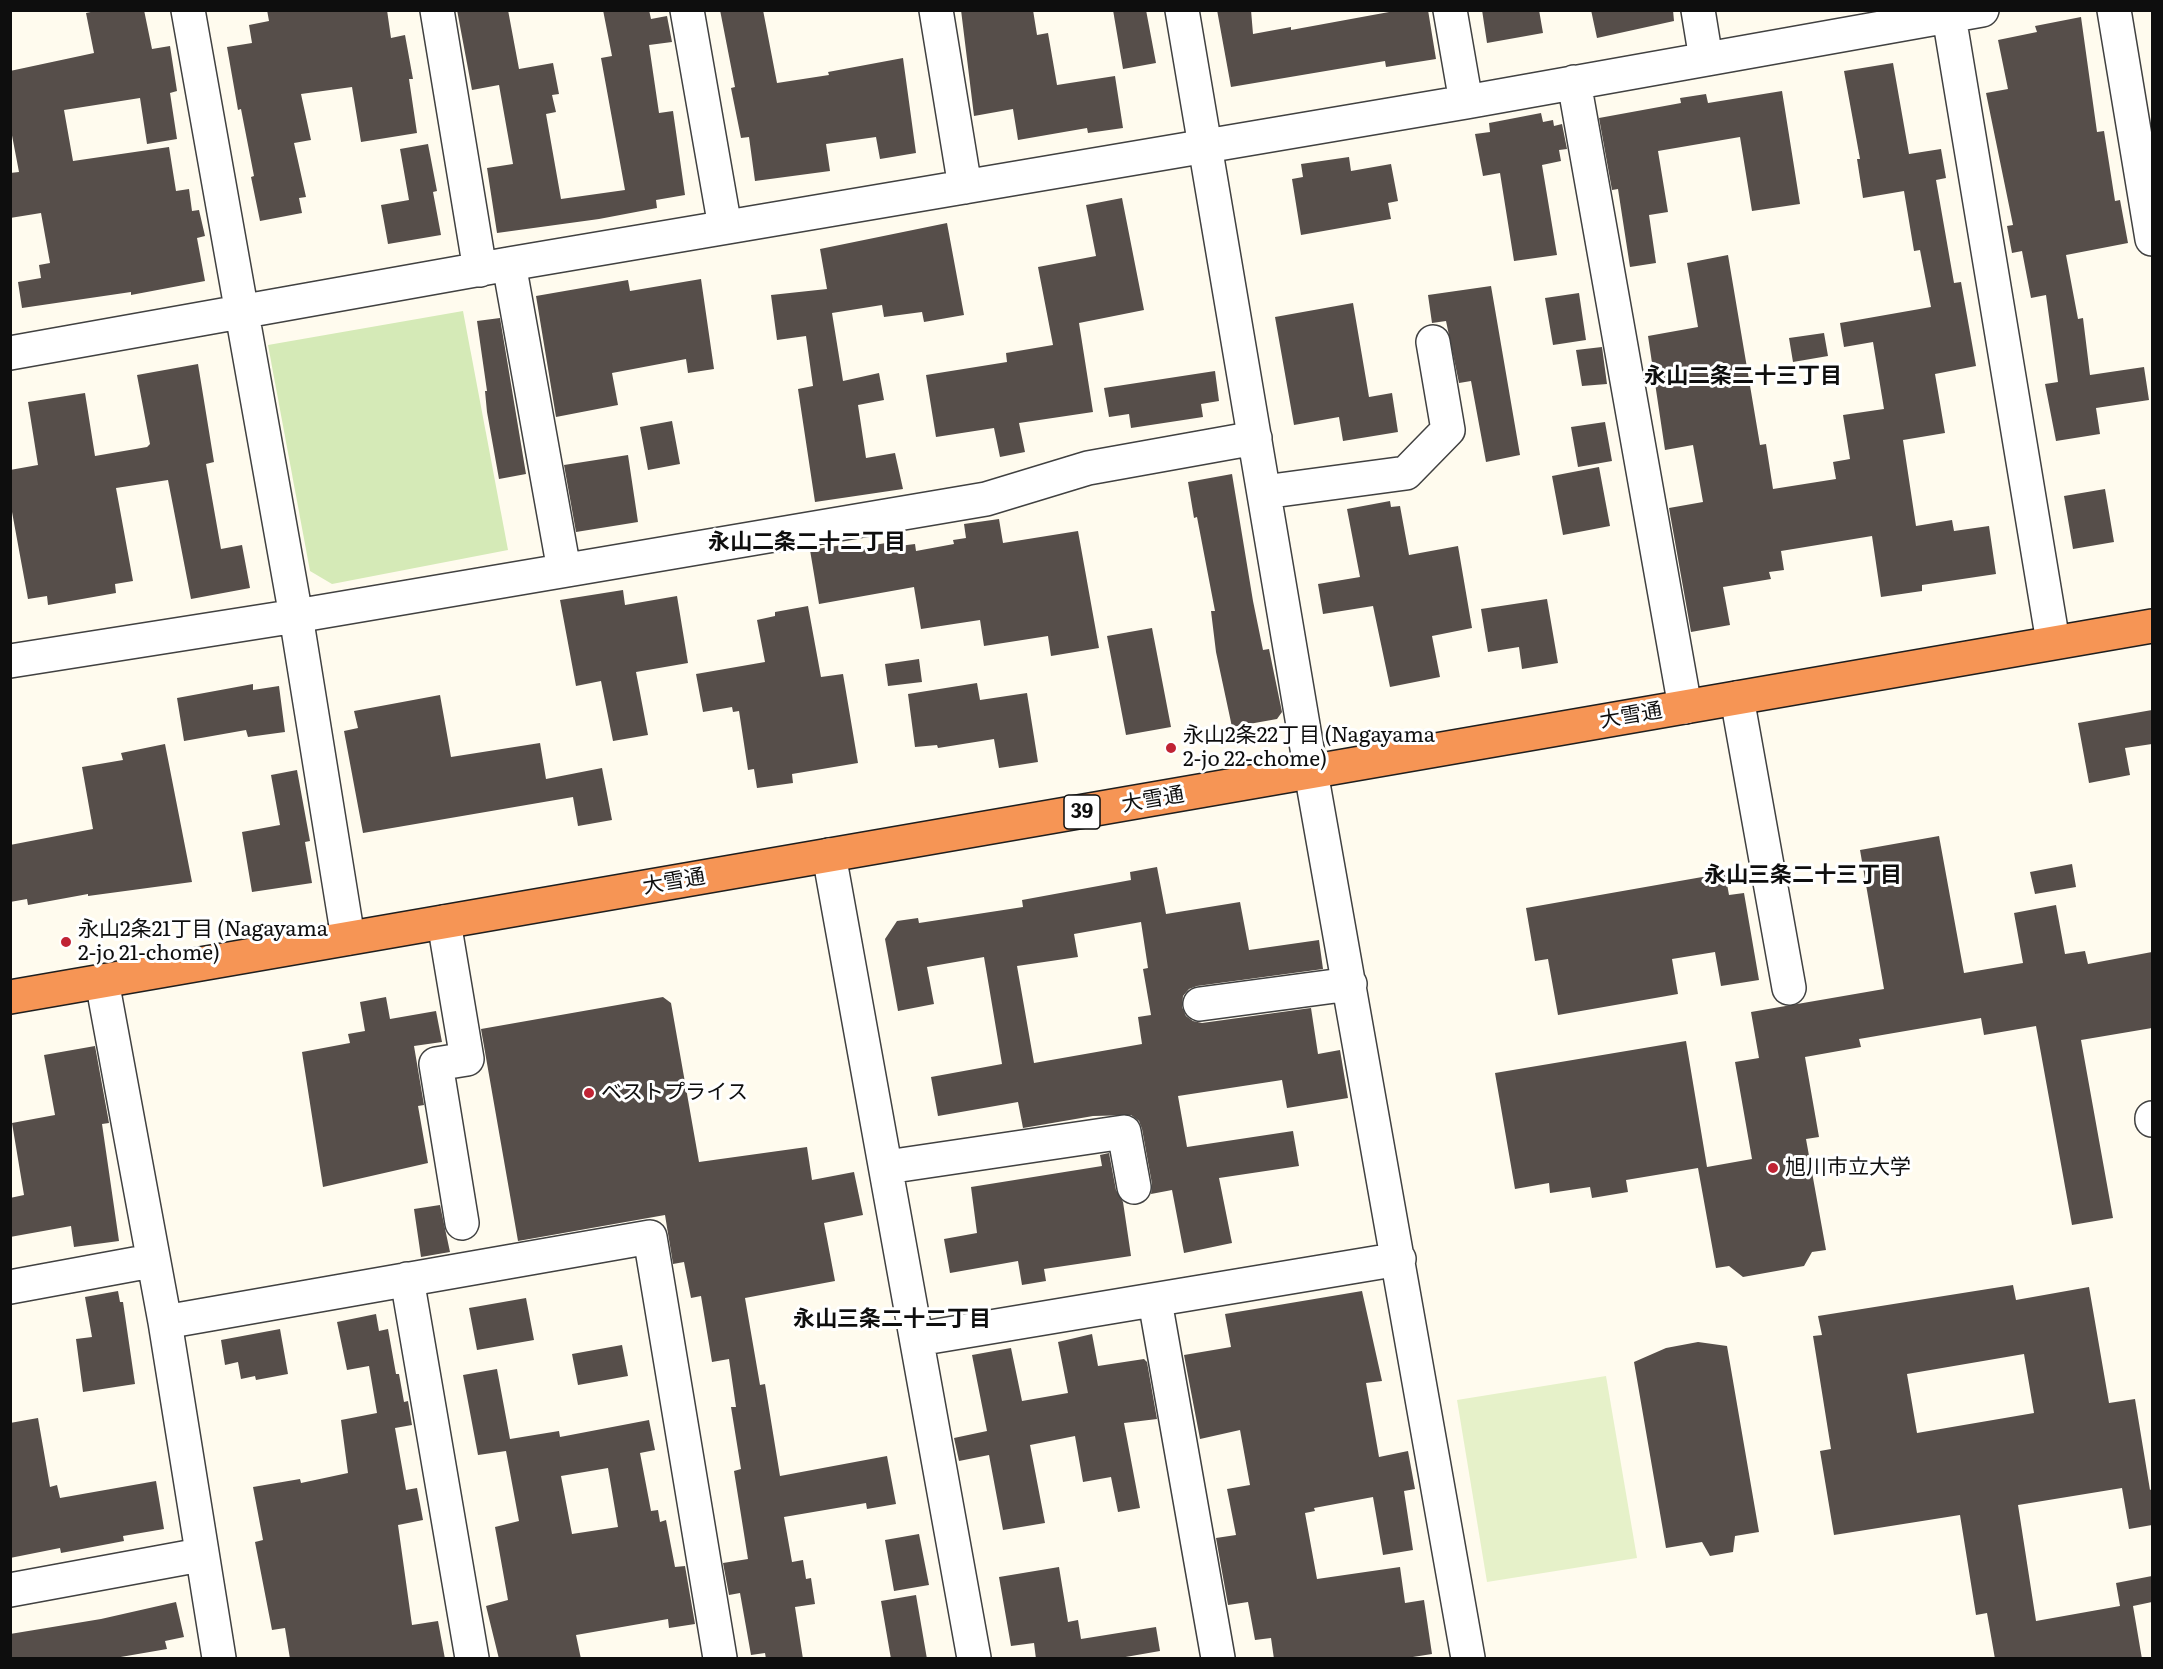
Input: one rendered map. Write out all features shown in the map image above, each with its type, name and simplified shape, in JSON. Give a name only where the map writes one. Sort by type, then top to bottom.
[{"type":"highway","name":"大雪通","points":[[10,997],[2152,626]]},
{"type":"street","points":[[188,10],[296,616],[348,938]]},
{"type":"street","points":[[437,10],[564,570]]},
{"type":"street","points":[[687,10],[725,227]]},
{"type":"street","points":[[936,10],[965,187]]},
{"type":"street","points":[[1182,10],[1311,772],[1399,1259],[1467,1659]]},
{"type":"street","points":[[1450,10],[1466,102]]},
{"type":"street","points":[[1698,10],[1706,59]]},
{"type":"street","points":[[10,353],[725,227],[1466,102],[1949,13],[1982,10]]},
{"type":"street","points":[[2114,10],[2152,239]]},
{"type":"street","points":[[1949,13],[2054,642]]},
{"type":"street","points":[[1574,82],[1684,707]]},
{"type":"street","points":[[1264,492],[1406,473],[1448,430],[1433,342]]},
{"type":"street","points":[[10,661],[296,616],[986,499],[1088,468],[1255,438]]},
{"type":"street","points":[[1737,698],[1790,988]]},
{"type":"street","points":[[829,855],[974,1659]]},
{"type":"street","points":[[444,922],[467,1059],[436,1064],[462,1223]]},
{"type":"street","points":[[102,981],[152,1262],[165,1322],[219,1659]]},
{"type":"street","points":[[1200,1004],[1350,984]]},
{"type":"street","points":[[887,1167],[1124,1132],[1134,1187]]},
{"type":"street","points":[[165,1322],[651,1237],[720,1659]]},
{"type":"street","points":[[918,1339],[1399,1259]]},
{"type":"street","points":[[10,1287],[152,1262]]},
{"type":"street","points":[[407,1279],[472,1659]]},
{"type":"street","points":[[1155,1301],[1218,1659]]},
{"type":"street","points":[[10,1590],[201,1555]]},
{"type":"green space","points":[[463,311],[508,550],[332,584],[310,571],[268,345]]},
{"type":"green space","points":[[1606,1376],[1637,1558],[1487,1582],[1457,1400]]},
{"type":"building","points":[[100,10],[144,10],[152,49],[170,46],[177,91],[170,93],[177,139],[147,144],[140,98],[64,110],[73,161],[169,147],[176,191],[189,189],[192,211],[199,210],[205,236],[197,238],[205,281],[131,295],[131,292],[22,308],[18,282],[41,278],[39,265],[50,263],[41,213],[10,218],[10,173],[19,172],[10,125],[10,71],[94,53],[86,13]]},
{"type":"building","points":[[267,10],[387,10],[391,38],[405,35],[413,79],[409,79],[417,133],[361,142],[352,87],[301,94],[311,140],[294,143],[306,197],[299,198],[302,213],[260,221],[251,177],[254,176],[241,109],[238,110],[227,47],[252,43],[249,25],[269,21]]},
{"type":"building","points":[[457,10],[508,10],[519,69],[553,63],[559,94],[552,95],[556,112],[546,114],[561,199],[625,190],[601,58],[612,56],[603,10],[649,10],[651,19],[667,16],[672,42],[649,45],[659,113],[673,111],[685,195],[656,200],[657,208],[599,219],[497,233],[487,168],[513,164],[499,85],[472,90]]},
{"type":"building","points":[[720,10],[763,10],[777,83],[829,75],[828,72],[903,58],[916,153],[880,159],[876,137],[826,144],[830,171],[755,181],[749,137],[741,138],[731,88],[735,87]]},
{"type":"building","points":[[961,10],[1033,10],[1037,35],[1048,33],[1057,85],[1115,76],[1123,128],[1088,133],[1087,128],[1018,140],[1013,109],[974,116]]},
{"type":"building","points":[[1113,10],[1146,10],[1156,63],[1123,69]]},
{"type":"building","points":[[1217,10],[1251,10],[1253,34],[1291,27],[1291,30],[1400,10],[1428,10],[1436,59],[1386,67],[1385,61],[1231,87]]},
{"type":"building","points":[[1482,10],[1539,10],[1543,33],[1487,43]]},
{"type":"building","points":[[1591,10],[1673,10],[1674,21],[1597,38]]},
{"type":"building","points":[[2081,17],[2097,132],[2104,131],[2115,201],[2120,200],[2128,243],[2066,255],[2078,319],[2083,318],[2090,375],[2144,367],[2149,400],[2096,408],[2100,434],[2056,441],[2045,384],[2058,382],[2046,295],[2031,298],[2022,251],[2012,253],[2007,226],[2013,225],[1986,93],[2008,89],[1998,40],[2037,32],[2035,26]]},
{"type":"building","points":[[1893,63],[1909,154],[1941,149],[1946,178],[1936,180],[1954,283],[1961,282],[1976,366],[1935,374],[1945,433],[1903,440],[1916,526],[1952,520],[1954,531],[1989,526],[1996,574],[1922,585],[1922,591],[1881,597],[1872,536],[1781,551],[1784,570],[1769,572],[1771,579],[1723,587],[1730,625],[1691,632],[1669,508],[1703,502],[1693,445],[1665,450],[1648,336],[1698,327],[1687,263],[1728,255],[1760,445],[1766,444],[1773,489],[1836,479],[1833,462],[1850,459],[1843,415],[1884,409],[1873,342],[1844,347],[1840,323],[1931,307],[1920,250],[1914,251],[1904,191],[1863,198],[1857,159],[1860,159],[1844,71]]},
{"type":"building","points":[[1782,91],[1800,204],[1752,211],[1740,137],[1658,151],[1668,212],[1649,215],[1656,263],[1630,267],[1618,189],[1612,190],[1599,118],[1681,103],[1680,98],[1706,94],[1708,103]]},
{"type":"building","points":[[1541,113],[1543,122],[1553,120],[1554,126],[1562,124],[1567,149],[1559,150],[1561,161],[1542,165],[1557,255],[1514,261],[1500,173],[1483,176],[1475,134],[1490,132],[1489,123]]},
{"type":"building","points":[[428,144],[437,191],[433,192],[441,235],[388,244],[381,205],[409,200],[400,149]]},
{"type":"building","points":[[1349,157],[1351,171],[1391,164],[1398,201],[1388,203],[1391,219],[1301,235],[1292,179],[1303,177],[1301,164]]},
{"type":"building","points":[[1122,198],[1144,310],[1079,323],[1093,412],[1019,423],[1025,452],[1000,457],[994,428],[936,437],[926,375],[1007,362],[1006,353],[1053,345],[1038,267],[1096,256],[1086,205]]},
{"type":"building","points":[[947,223],[964,315],[924,322],[922,312],[884,317],[882,305],[832,313],[843,381],[879,373],[884,400],[858,405],[866,458],[895,453],[903,489],[815,502],[798,389],[813,386],[806,336],[777,340],[771,295],[827,289],[820,249]]},
{"type":"building","points":[[701,279],[714,369],[688,373],[686,359],[612,373],[618,405],[556,417],[536,296],[628,280],[630,291]]},
{"type":"building","points":[[1491,286],[1520,455],[1486,462],[1471,381],[1459,383],[1446,321],[1432,323],[1428,295]]},
{"type":"building","points":[[1579,293],[1586,340],[1553,345],[1545,298]]},
{"type":"building","points":[[1353,303],[1369,397],[1392,393],[1398,432],[1343,441],[1339,417],[1294,425],[1275,317]]},
{"type":"building","points":[[500,318],[526,474],[499,479],[487,412],[485,391],[487,391],[477,321]]},
{"type":"building","points":[[1824,333],[1828,356],[1793,362],[1789,338]]},
{"type":"building","points":[[1602,347],[1607,384],[1582,386],[1576,350]]},
{"type":"building","points":[[198,364],[214,462],[206,464],[221,549],[242,545],[250,588],[191,599],[168,480],[116,488],[133,581],[115,584],[116,593],[48,605],[47,596],[28,599],[10,501],[10,470],[38,465],[28,402],[85,393],[95,456],[147,447],[150,444],[137,375]]},
{"type":"building","points":[[1215,371],[1219,401],[1201,404],[1203,417],[1131,428],[1129,414],[1109,417],[1104,388]]},
{"type":"building","points":[[672,421],[680,464],[648,470],[640,427]]},
{"type":"building","points":[[1605,422],[1612,461],[1578,467],[1571,427]]},
{"type":"building","points":[[628,455],[638,522],[576,532],[564,465]]},
{"type":"building","points":[[1599,467],[1610,526],[1563,535],[1552,476]]},
{"type":"building","points":[[1232,474],[1263,650],[1269,649],[1282,712],[1277,719],[1232,727],[1216,652],[1211,611],[1215,611],[1188,482]]},
{"type":"building","points":[[2105,489],[2114,542],[2073,549],[2064,496]]},
{"type":"building","points":[[1390,501],[1391,507],[1400,506],[1409,555],[1458,546],[1472,628],[1432,636],[1440,677],[1390,687],[1373,606],[1323,614],[1318,584],[1360,577],[1347,509]]},
{"type":"building","points":[[999,519],[1003,543],[1078,531],[1099,648],[1051,656],[1048,636],[984,646],[980,620],[921,629],[914,587],[819,604],[810,550],[849,544],[850,549],[898,541],[899,546],[915,544],[916,551],[954,544],[953,540],[966,538],[964,524]]},
{"type":"building","points":[[623,590],[625,605],[677,596],[688,663],[636,672],[648,735],[613,741],[601,681],[576,686],[560,600]]},
{"type":"building","points":[[1547,599],[1558,663],[1522,669],[1519,647],[1488,652],[1481,609]]},
{"type":"building","points":[[808,606],[821,677],[843,674],[858,763],[792,774],[793,783],[757,788],[754,769],[748,770],[739,711],[733,712],[732,707],[703,712],[696,674],[765,662],[757,620],[775,616],[775,612]]},
{"type":"building","points":[[1152,628],[1171,727],[1126,735],[1107,636]]},
{"type":"building","points":[[919,659],[922,682],[888,686],[885,664]]},
{"type":"building","points":[[977,683],[980,700],[1027,693],[1038,762],[999,768],[994,739],[938,748],[937,745],[915,747],[908,694]]},
{"type":"building","points":[[253,684],[253,690],[279,686],[285,732],[248,737],[246,730],[184,741],[177,698]]},
{"type":"building","points":[[440,695],[451,757],[540,743],[546,779],[602,768],[612,820],[578,826],[573,797],[363,833],[344,731],[358,728],[354,711]]},
{"type":"building","points":[[2152,710],[2152,744],[2125,748],[2130,775],[2089,783],[2078,723]]},
{"type":"building","points":[[165,744],[192,882],[88,896],[88,894],[28,905],[27,899],[10,902],[10,845],[93,829],[82,767],[123,760],[121,753]]},
{"type":"building","points":[[297,770],[310,841],[305,842],[312,883],[252,892],[242,832],[280,825],[271,775]]},
{"type":"building","points":[[1939,836],[1964,973],[2023,963],[2014,913],[2056,905],[2065,954],[2085,951],[2088,964],[2152,952],[2152,1028],[2081,1040],[2113,1218],[2072,1225],[2036,1026],[1984,1035],[1981,1018],[1859,1039],[1861,1047],[1805,1057],[1819,1137],[1806,1139],[1826,1250],[1812,1252],[1804,1266],[1743,1277],[1729,1266],[1716,1268],[1698,1168],[1626,1180],[1628,1192],[1592,1198],[1590,1187],[1550,1193],[1549,1183],[1515,1189],[1495,1073],[1686,1041],[1707,1167],[1752,1159],[1735,1062],[1759,1058],[1751,1012],[1884,989],[1860,850]]},
{"type":"building","points":[[2072,864],[2076,887],[2035,894],[2030,872]]},
{"type":"building","points":[[1157,867],[1166,914],[1240,902],[1249,950],[1319,940],[1323,969],[1197,986],[1189,989],[1183,996],[1182,1007],[1186,1016],[1202,1023],[1311,1008],[1318,1054],[1340,1050],[1348,1098],[1287,1108],[1282,1080],[1178,1096],[1187,1147],[1293,1131],[1299,1166],[1219,1178],[1232,1243],[1184,1253],[1172,1190],[1151,1194],[1152,1184],[1142,1129],[1139,1121],[1131,1115],[1093,1116],[1023,1128],[1018,1102],[938,1116],[931,1077],[1002,1064],[984,957],[927,967],[934,1004],[898,1011],[885,939],[897,921],[918,918],[919,923],[1023,907],[1022,900],[1131,880],[1130,872]],"holes":[[[1141,922],[1148,968],[1143,969],[1151,1015],[1138,1017],[1142,1044],[1034,1063],[1017,966],[1078,957],[1074,934]]]},
{"type":"building","points":[[1725,873],[1729,895],[1744,893],[1759,980],[1721,986],[1715,952],[1672,959],[1678,994],[1558,1015],[1548,959],[1535,961],[1526,908]]},
{"type":"building","points":[[386,997],[390,1019],[436,1011],[442,1042],[414,1046],[424,1105],[418,1106],[428,1163],[323,1187],[302,1052],[350,1043],[348,1034],[365,1031],[360,1002]]},
{"type":"building","points":[[663,997],[671,1003],[699,1162],[807,1147],[812,1180],[854,1172],[863,1215],[824,1223],[835,1281],[745,1298],[760,1385],[765,1384],[780,1476],[887,1456],[896,1504],[867,1509],[866,1503],[784,1517],[792,1562],[803,1560],[806,1579],[811,1578],[815,1604],[795,1607],[803,1659],[766,1659],[765,1653],[751,1655],[740,1593],[729,1595],[723,1563],[748,1559],[734,1471],[741,1469],[731,1407],[736,1407],[729,1359],[712,1362],[701,1296],[691,1298],[684,1262],[673,1264],[665,1215],[518,1241],[481,1029]]},
{"type":"building","points":[[95,1046],[109,1123],[102,1124],[119,1241],[74,1247],[71,1226],[10,1237],[10,1198],[24,1195],[12,1123],[55,1115],[44,1055]]},
{"type":"building","points":[[1109,1153],[1116,1190],[1123,1202],[1131,1256],[1044,1269],[1046,1281],[1022,1285],[1018,1261],[950,1273],[944,1239],[977,1233],[971,1187],[1102,1166],[1100,1155]]},
{"type":"building","points":[[440,1205],[450,1252],[421,1257],[414,1209]]},
{"type":"building","points":[[2013,1285],[2016,1300],[2089,1287],[2109,1403],[2135,1399],[2150,1490],[2152,1489],[2152,1525],[2129,1529],[2122,1488],[2018,1505],[2036,1621],[2120,1606],[2116,1583],[2152,1576],[2152,1602],[2133,1606],[2142,1659],[1995,1659],[1987,1613],[1976,1615],[1960,1515],[1834,1535],[1820,1451],[1831,1449],[1813,1336],[1822,1335],[1818,1316]],"holes":[[[2024,1354],[2034,1413],[1917,1433],[1907,1374]]]},
{"type":"building","points":[[118,1291],[120,1302],[123,1302],[135,1384],[83,1392],[76,1339],[92,1337],[85,1297]]},
{"type":"building","points":[[1362,1291],[1382,1381],[1366,1383],[1379,1457],[1408,1451],[1415,1489],[1404,1491],[1413,1550],[1383,1555],[1373,1497],[1314,1508],[1315,1511],[1305,1513],[1317,1579],[1400,1567],[1405,1603],[1424,1600],[1432,1654],[1400,1659],[1274,1659],[1271,1638],[1255,1640],[1248,1602],[1228,1605],[1216,1538],[1236,1535],[1227,1489],[1250,1485],[1240,1430],[1200,1439],[1184,1355],[1231,1347],[1225,1314]]},
{"type":"building","points":[[526,1298],[534,1340],[477,1350],[469,1308]]},
{"type":"building","points":[[376,1314],[379,1331],[388,1329],[396,1374],[399,1374],[404,1402],[408,1401],[412,1425],[395,1428],[406,1490],[417,1488],[423,1520],[398,1525],[412,1625],[438,1621],[445,1659],[290,1659],[285,1628],[272,1630],[255,1542],[263,1540],[253,1487],[300,1479],[301,1483],[348,1473],[341,1420],[377,1413],[369,1366],[347,1370],[337,1322]]},
{"type":"building","points":[[280,1329],[288,1374],[256,1380],[255,1376],[241,1379],[238,1362],[225,1365],[221,1340]]},
{"type":"building","points":[[1092,1334],[1098,1366],[1144,1359],[1147,1362],[1157,1419],[1124,1423],[1140,1508],[1118,1512],[1111,1477],[1083,1482],[1075,1436],[1030,1445],[1045,1523],[1003,1530],[989,1455],[959,1461],[954,1438],[987,1431],[972,1355],[1011,1348],[1022,1401],[1068,1393],[1058,1342]]},
{"type":"building","points":[[1698,1342],[1727,1346],[1759,1532],[1735,1536],[1733,1552],[1710,1556],[1702,1542],[1666,1548],[1634,1362],[1666,1348]]},
{"type":"building","points":[[622,1345],[628,1376],[578,1385],[572,1354]]},
{"type":"building","points":[[497,1369],[510,1439],[559,1431],[560,1437],[649,1420],[655,1450],[640,1453],[651,1511],[658,1510],[660,1522],[666,1520],[675,1567],[685,1566],[695,1624],[669,1628],[668,1619],[576,1635],[581,1659],[499,1659],[486,1606],[508,1600],[495,1527],[519,1521],[506,1451],[478,1455],[463,1375]],"holes":[[[608,1468],[618,1527],[572,1534],[561,1476]]]},
{"type":"building","points":[[38,1418],[50,1487],[57,1485],[60,1498],[156,1481],[164,1529],[123,1536],[124,1541],[61,1553],[60,1548],[10,1558],[10,1423]]},
{"type":"building","points":[[919,1534],[929,1585],[894,1591],[885,1540]]},
{"type":"building","points":[[1059,1567],[1068,1622],[1078,1620],[1081,1639],[1156,1627],[1160,1651],[1114,1659],[1036,1659],[1034,1643],[1011,1646],[999,1577]]},
{"type":"building","points":[[916,1595],[927,1659],[891,1659],[881,1601]]},
{"type":"building","points":[[176,1602],[184,1637],[165,1641],[167,1649],[109,1659],[10,1659],[10,1634],[101,1619]]},
{"type":"place","name":"永山2条22丁目 (Nagayama 2-jo 22-chome)","points":[[1171,748]]},
{"type":"place","name":"永山2条21丁目 (Nagayama 2-jo 21-chome)","points":[[66,942]]},
{"type":"place","name":"ベストプライス","points":[[589,1093]]},
{"type":"place","name":"旭川市立大学","points":[[1773,1168]]},
{"type":"district","name":"永山二条二十三丁目","points":[[1743,377]]},
{"type":"district","name":"永山二条二十二丁目","points":[[807,543]]},
{"type":"district","name":"永山三条二十三丁目","points":[[1803,876]]},
{"type":"district","name":"永山三条二十二丁目","points":[[892,1320]]}]
